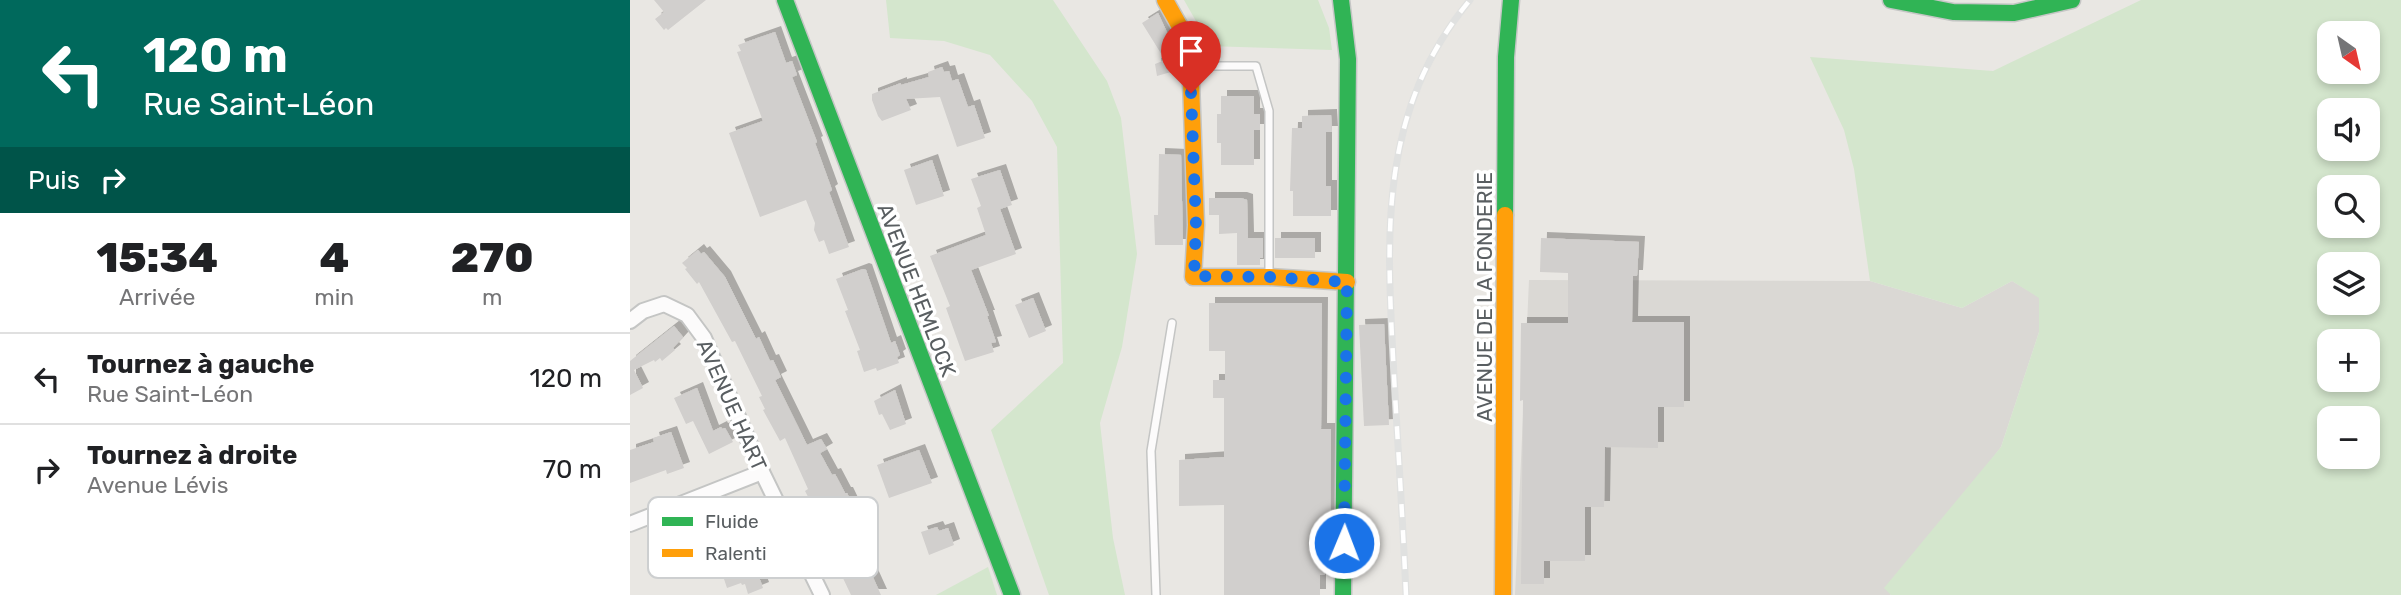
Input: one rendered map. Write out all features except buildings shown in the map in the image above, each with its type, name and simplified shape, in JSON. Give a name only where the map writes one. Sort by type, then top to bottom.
[{"type":"street","name":"AVENUE HEMLOCK","points":[[785,0],[1012,595]]},
{"type":"street","points":[[1165,0],[1190,53],[1196,225],[1194,276],[1347,282]]},
{"type":"street","points":[[1341,0],[1348,59],[1343,595]]},
{"type":"street","name":"AVENUE DE LA FONDERIE","points":[[1503,595],[1506,57],[1511,0]]},
{"type":"street","points":[[1891,0],[1953,12],[2014,13],[2072,0]]},
{"type":"street","name":"AVENUE HART","points":[[630,321],[643,311],[664,304],[687,315],[704,338],[774,497]]},
{"type":"street","points":[[699,497],[762,472]]},
{"type":"street","points":[[630,524],[648,517]]},
{"type":"street","name":"AVENUE HART","points":[[814,578],[822,595]]},
{"type":"lane","points":[[1190,66],[1256,66],[1269,111],[1269,277]]},
{"type":"lane","points":[[1156,595],[1151,451],[1172,323]]},
{"type":"shaded area","points":[[1529,280],[1870,281],[1962,308],[2012,281],[2039,297],[2039,332],[2001,447],[1891,595],[1515,595]]},
{"type":"green space","points":[[886,0],[1053,0],[1107,81],[1121,118],[1137,254],[1122,347],[1100,423],[1113,538],[1125,595],[1049,595],[991,430],[1063,363],[1057,147],[1032,101],[990,55],[944,41],[890,38]]},
{"type":"green space","points":[[1184,0],[1318,0],[1329,28],[1332,50],[1207,46]]},
{"type":"green space","points":[[2141,0],[2401,0],[2401,595],[1891,595],[1884,588],[2001,447],[2039,332],[2039,298],[2012,281],[1962,308],[1870,281],[1854,169],[1844,130],[1810,57],[1993,71]]},
{"type":"green space","points":[[988,567],[997,595],[936,595]]},
{"type":"railway","points":[[1406,595],[1391,325],[1390,227],[1394,179],[1403,133],[1417,88],[1439,43],[1470,0]]},
{"type":"traffic: fast","points":[[785,0],[1012,595]]},
{"type":"traffic: fast","points":[[1341,0],[1348,59],[1343,595]]},
{"type":"traffic: fast","points":[[1505,215],[1506,57],[1511,0]]},
{"type":"traffic: fast","points":[[1891,0],[1953,12],[2014,13],[2072,0]]},
{"type":"traffic: slow","points":[[1165,0],[1190,53],[1196,225],[1193,277],[1269,277],[1347,282]]},
{"type":"traffic: slow","points":[[1503,595],[1505,215]]},
{"type":"route","points":[[1191,93],[1196,225],[1194,276],[1347,282],[1344,543]]}]
